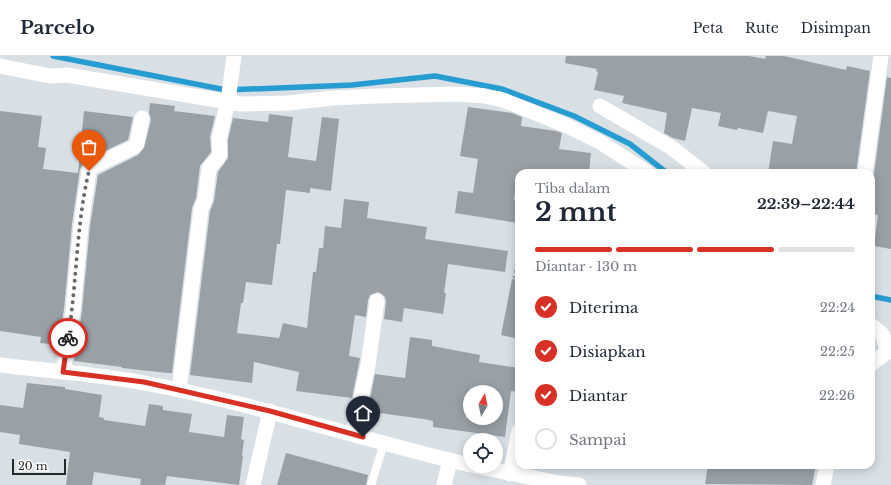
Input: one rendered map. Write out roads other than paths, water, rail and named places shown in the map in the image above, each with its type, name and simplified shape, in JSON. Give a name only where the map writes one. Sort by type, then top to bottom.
[{"type":"street","points":[[866,169],[880,56],[891,58]]},
{"type":"street","points":[[179,390],[201,209],[206,198],[209,168],[220,154],[219,139],[228,99],[233,63]]},
{"type":"street","points":[[0,66],[46,75],[67,75],[228,99],[241,104],[377,96],[485,96],[503,100],[541,114],[600,142],[642,169]]},
{"type":"street","points":[[600,106],[672,148],[699,169]]},
{"type":"street","points":[[63,372],[73,310],[81,225],[89,171],[92,167],[134,147],[138,140],[142,118]]},
{"type":"street","points":[[353,434],[368,365],[377,301]]},
{"type":"street","points":[[875,328],[882,334],[890,350],[875,361]]},
{"type":"street","points":[[0,365],[144,382],[270,411],[463,463]]},
{"type":"street","points":[[252,485],[270,411]]},
{"type":"street","points":[[510,474],[515,450]]},
{"type":"street","points":[[444,485],[450,460]]},
{"type":"street","points":[[823,485],[826,469]]},
{"type":"street","points":[[503,472],[559,484],[579,485]]},
{"type":"lane","points":[[371,485],[384,443]]},
{"type":"waterway","points":[[53,56],[226,90],[352,85],[435,76],[502,89],[574,116],[630,144],[662,169]]},
{"type":"waterway","points":[[875,297],[891,300]]}]
